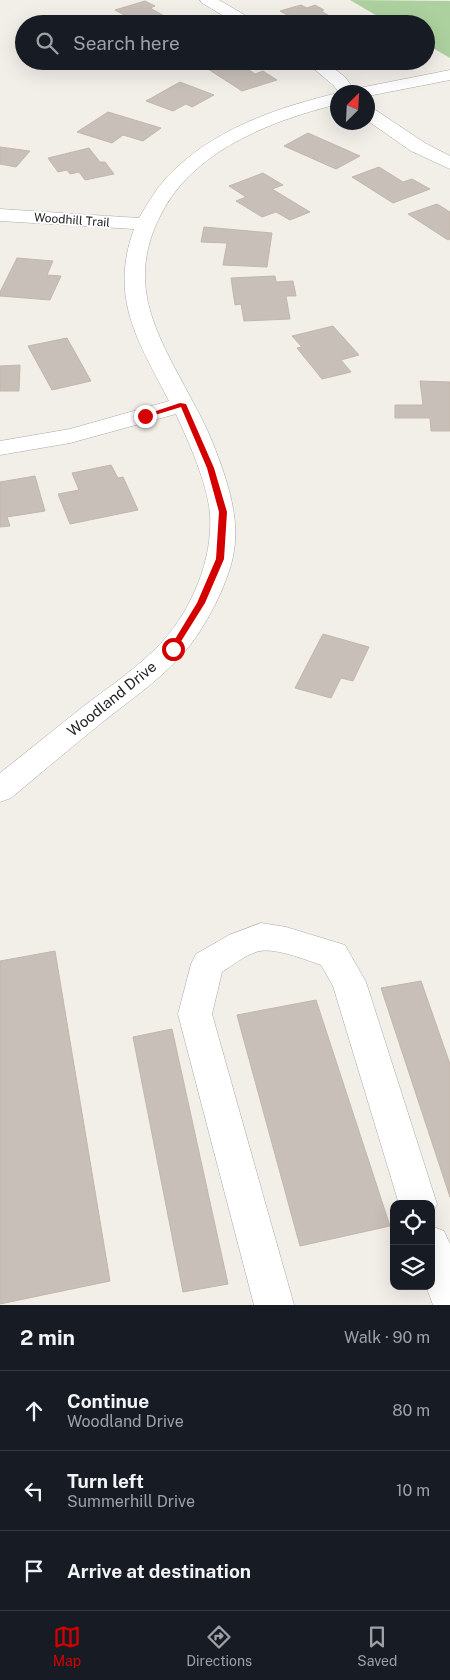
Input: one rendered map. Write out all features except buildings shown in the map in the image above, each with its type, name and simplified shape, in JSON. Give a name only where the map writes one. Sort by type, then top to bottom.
[{"type":"street","points":[[208,0],[233,15]]},
{"type":"street","points":[[325,70],[343,85]]},
{"type":"street","points":[[375,89],[450,76]]},
{"type":"street","name":"Woodland Drive","points":[[0,790],[173,649],[201,603],[220,559],[223,512],[210,468],[183,404],[156,355],[139,318],[133,280],[137,246],[144,224],[171,184],[200,157],[237,135],[278,116],[330,100]]},
{"type":"street","points":[[375,118],[418,147],[450,162]]},
{"type":"street","name":"Woodhill Trail","points":[[0,215],[144,224]]},
{"type":"street","points":[[0,448],[53,439],[145,416],[183,404]]},
{"type":"street","points":[[274,1305],[195,1014],[208,964],[236,946],[262,937],[299,944],[333,955],[349,982],[417,1200]]},
{"type":"street","points":[[431,1245],[450,1300]]},
{"type":"green space","points":[[350,0],[450,1],[450,58],[435,49],[435,15],[376,15]]},
{"type":"route","points":[[145,416],[183,404],[210,468],[223,512],[220,559],[201,603],[173,649]]}]
